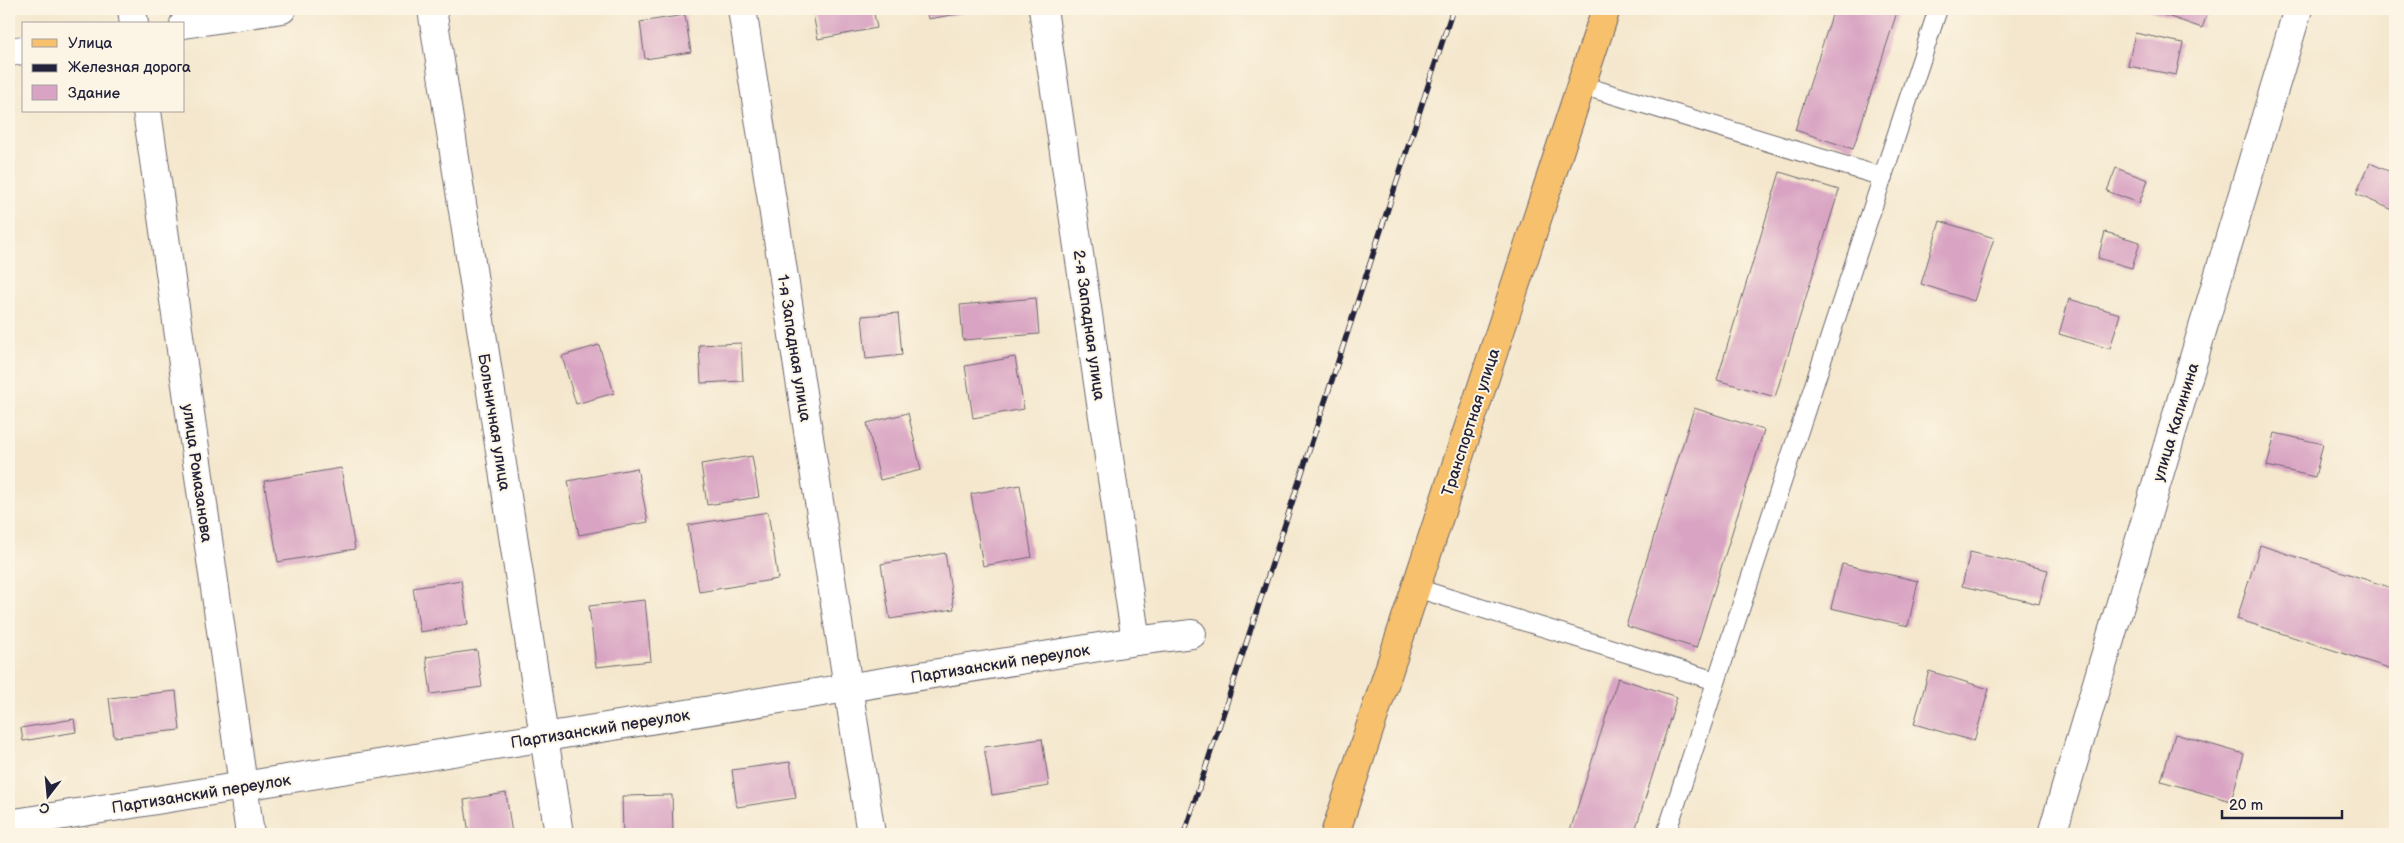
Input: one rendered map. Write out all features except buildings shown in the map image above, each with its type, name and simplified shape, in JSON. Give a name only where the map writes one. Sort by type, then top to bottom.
[{"type":"main road","name":"Транспортная улица","points":[[1335,834],[1606,9]]},
{"type":"street","points":[[132,9],[134,22]]},
{"type":"street","points":[[185,24],[282,9]]},
{"type":"street","name":"Больничная улица","points":[[432,9],[559,834]]},
{"type":"street","name":"1-я Западная улица","points":[[742,9],[871,834]]},
{"type":"street","name":"2-я Западная улица","points":[[1043,9],[1136,641]]},
{"type":"street","name":"улица Калинина","points":[[2052,834],[2298,9]]},
{"type":"street","points":[[9,52],[22,50]]},
{"type":"street","name":"улица Ромазанова","points":[[147,112],[250,834]]},
{"type":"street","name":"Партизанский переулок","points":[[9,824],[848,687],[1136,641],[1192,634]]},
{"type":"lane","points":[[1666,834],[1938,9]]},
{"type":"lane","points":[[1581,84],[1882,177]]},
{"type":"lane","points":[[1416,588],[1716,681]]},
{"type":"railway","points":[[1184,834],[1453,9]]}]
